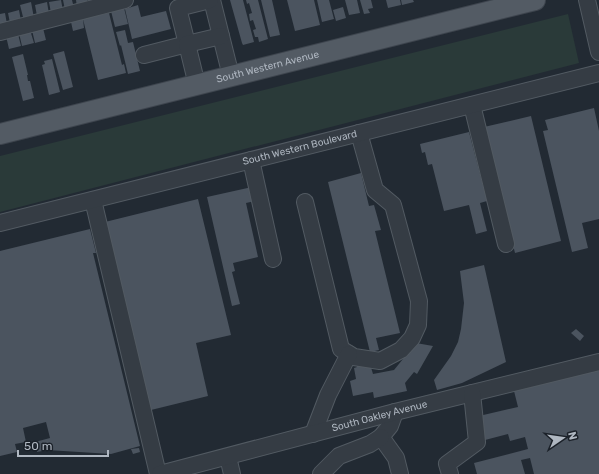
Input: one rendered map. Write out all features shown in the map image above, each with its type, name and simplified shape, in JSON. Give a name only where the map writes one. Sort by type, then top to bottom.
[{"type":"main road","name":"South Western Avenue","points":[[0,134],[524,1]]},
{"type":"street","points":[[0,32],[125,0]]},
{"type":"street","points":[[197,85],[178,8],[211,0],[231,76]]},
{"type":"street","points":[[587,0],[599,52]]},
{"type":"street","points":[[144,55],[221,36]]},
{"type":"street","name":"South Western Boulevard","points":[[0,223],[599,74]]},
{"type":"street","points":[[472,105],[506,244]]},
{"type":"street","points":[[305,202],[341,349],[354,357],[380,360],[401,350],[412,338],[418,325],[419,301],[393,205],[375,190],[359,133]]},
{"type":"street","points":[[251,160],[273,258]]},
{"type":"street","points":[[93,200],[159,474]]},
{"type":"street","points":[[314,434],[328,395],[348,354]]},
{"type":"street","name":"South Oakley Avenue","points":[[159,474],[394,412],[599,362]]},
{"type":"street","points":[[450,474],[447,464],[477,442],[472,393]]},
{"type":"street","points":[[321,474],[339,456],[370,444],[381,437],[390,426],[394,412]]},
{"type":"street","points":[[381,437],[396,458],[400,474]]},
{"type":"street","points":[[228,457],[232,474]]},
{"type":"shaded area","points":[[568,14],[579,63],[0,212],[0,156]]},
{"type":"building","points":[[61,0],[63,11],[51,13],[49,2]]},
{"type":"building","points":[[63,0],[72,0],[74,8],[65,10]]},
{"type":"building","points":[[76,0],[87,0],[88,5],[77,7]]},
{"type":"building","points":[[230,0],[243,0],[254,42],[243,45]]},
{"type":"building","points":[[246,0],[258,0],[268,39],[259,42],[258,37],[255,37],[253,30],[256,29],[253,20],[250,21],[249,14],[252,13],[249,3],[247,4]]},
{"type":"building","points":[[261,0],[272,0],[280,35],[270,37]]},
{"type":"building","points":[[287,0],[314,0],[320,25],[295,31]]},
{"type":"building","points":[[317,0],[329,0],[334,19],[322,22]]},
{"type":"building","points":[[345,0],[357,0],[360,13],[349,15]]},
{"type":"building","points":[[360,0],[371,0],[373,8],[368,9],[370,13],[364,14]]},
{"type":"building","points":[[386,0],[400,0],[401,5],[388,8]]},
{"type":"building","points":[[401,0],[413,0],[414,2],[402,5]]},
{"type":"building","points":[[31,2],[34,18],[24,21],[20,5]]},
{"type":"building","points":[[47,2],[49,14],[37,16],[35,5]]},
{"type":"building","points":[[138,5],[141,17],[166,11],[171,29],[132,39],[125,9]]},
{"type":"building","points":[[343,7],[346,18],[336,21],[333,10]]},
{"type":"building","points":[[124,8],[128,24],[115,27],[111,11]]},
{"type":"building","points":[[19,10],[21,21],[10,23],[8,13]]},
{"type":"building","points":[[5,13],[7,24],[0,26],[0,14]]},
{"type":"building","points":[[109,13],[122,65],[124,64],[126,73],[98,80],[83,19]]},
{"type":"building","points":[[83,19],[84,28],[73,31],[71,22]]},
{"type":"building","points":[[43,28],[46,40],[35,43],[32,30]]},
{"type":"building","points":[[30,30],[34,43],[22,46],[19,33]]},
{"type":"building","points":[[125,30],[128,43],[133,42],[140,71],[128,74],[121,45],[120,46],[116,32]]},
{"type":"building","points":[[18,34],[21,46],[9,49],[6,36]]},
{"type":"building","points":[[64,51],[73,87],[63,90],[53,54]]},
{"type":"building","points":[[23,54],[28,81],[30,81],[34,98],[23,101],[12,57]]},
{"type":"building","points":[[52,59],[60,92],[49,95],[42,65],[45,64],[44,61]]},
{"type":"building","points":[[594,108],[599,131],[599,219],[582,223],[588,248],[572,252],[543,131],[548,130],[545,120]]},
{"type":"building","points":[[531,116],[561,241],[515,253],[484,127]]},
{"type":"building","points":[[469,132],[487,201],[480,203],[487,231],[476,234],[469,205],[444,211],[432,164],[428,165],[425,152],[422,153],[420,144]]},
{"type":"building","points":[[361,173],[369,206],[374,205],[381,230],[375,231],[400,333],[376,338],[379,350],[370,352],[328,182]]},
{"type":"building","points":[[252,187],[255,201],[246,203],[258,257],[233,263],[235,271],[232,272],[240,304],[232,306],[207,197]]},
{"type":"building","points":[[198,199],[231,335],[196,343],[208,396],[151,410],[105,222]]},
{"type":"building","points":[[90,229],[96,253],[93,253],[140,446],[111,454],[47,450],[37,452],[35,442],[50,438],[46,422],[23,428],[26,442],[15,444],[17,452],[0,456],[0,251]]},
{"type":"building","points":[[484,265],[506,362],[462,383],[437,390],[434,380],[451,356],[458,342],[461,329],[464,303],[460,271]]},
{"type":"building","points":[[576,329],[584,336],[580,341],[571,333]]},
{"type":"building","points":[[416,343],[433,346],[417,374],[414,372],[405,383],[407,391],[374,398],[373,392],[353,396],[350,381],[356,379],[354,368],[357,367],[356,364],[370,364],[373,374],[394,370]]},
{"type":"building","points":[[599,370],[599,474],[534,474],[530,458],[521,460],[525,474],[477,474],[474,463],[528,449],[525,437],[510,441],[508,434],[485,440],[479,416],[518,407],[514,391]]},
{"type":"building","points":[[139,448],[140,452],[133,454],[131,449]]}]
